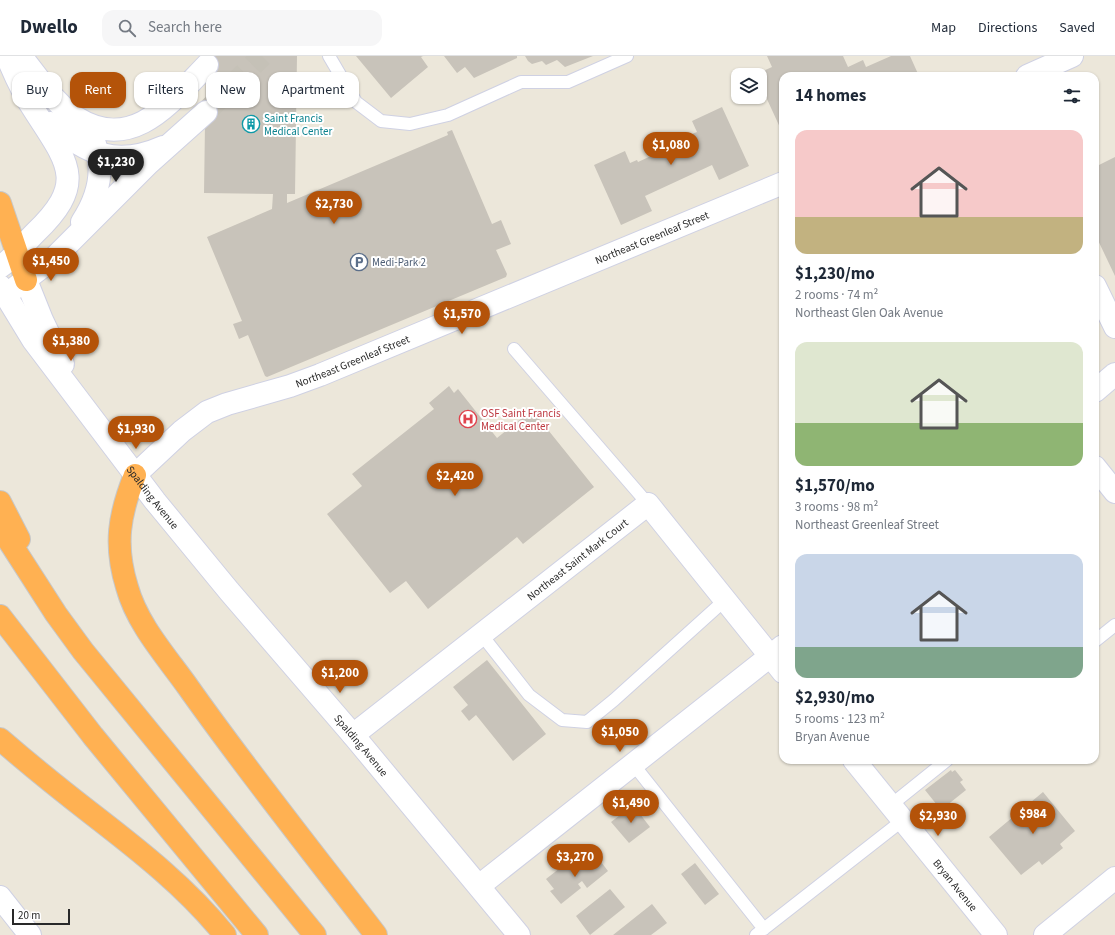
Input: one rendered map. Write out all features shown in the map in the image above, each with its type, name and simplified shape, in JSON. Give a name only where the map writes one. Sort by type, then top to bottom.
[{"type":"highway","points":[[0,203],[8,261],[26,280]]},
{"type":"highway","points":[[135,475],[124,501],[119,528],[123,571],[133,604],[154,638],[220,733],[376,935]]},
{"type":"highway","points":[[0,502],[28,555],[83,651]]},
{"type":"highway","points":[[0,527],[56,614],[83,651],[315,935]]},
{"type":"highway","points":[[0,616],[93,736],[257,935]]},
{"type":"highway","points":[[0,631],[48,691],[186,848]]},
{"type":"highway","points":[[0,739],[138,849],[193,899],[225,935]]},
{"type":"street","points":[[1036,72],[1072,56]]},
{"type":"street","points":[[13,60],[47,90],[92,137],[98,154],[100,176],[95,198],[80,225],[55,256]]},
{"type":"street","points":[[2,293],[26,280],[55,256],[149,164],[203,115],[170,143],[151,152],[126,158],[98,154],[70,140],[45,118],[25,91],[13,60]]},
{"type":"street","points":[[8,261],[56,211],[66,192],[67,176],[67,170],[59,148],[25,97],[13,60]]},
{"type":"street","points":[[66,110],[81,120],[98,127],[125,129],[137,126],[162,111],[207,65]]},
{"type":"street","name":"Northeast Greenleaf Street","points":[[135,475],[182,431],[207,412],[227,404],[290,386],[320,375],[779,186]]},
{"type":"street","name":"Spalding Avenue","points":[[26,280],[42,320],[62,361],[112,446]]},
{"type":"street","name":"Spalding Avenue","points":[[2,293],[33,340],[112,446],[228,591],[353,735],[519,935]]},
{"type":"street","points":[[1099,294],[1115,327]]},
{"type":"street","points":[[1099,388],[1115,374]]},
{"type":"street","points":[[1099,472],[1115,492]]},
{"type":"street","points":[[479,886],[633,764],[779,658],[725,600],[648,504]]},
{"type":"street","name":"Northeast Saint Mark Court","points":[[353,735],[648,504]]},
{"type":"street","name":"Bryan Avenue","points":[[858,764],[996,935]]},
{"type":"street","points":[[1045,935],[1115,878]]},
{"type":"street","points":[[0,897],[30,935]]},
{"type":"lane","points":[[329,56],[356,102],[382,121],[410,124],[448,115],[521,82],[568,82],[627,56]]},
{"type":"lane","points":[[514,349],[648,504]]},
{"type":"lane","points":[[481,634],[529,695],[562,720],[587,722],[614,700],[725,600]]},
{"type":"lane","points":[[1099,638],[1115,625]]},
{"type":"lane","points":[[633,764],[760,932],[897,813],[943,764]]},
{"type":"building","name":"Medi-Park 2","points":[[206,56],[297,56],[297,72],[268,72],[268,108],[296,108],[295,194],[287,194],[287,203],[448,135],[447,132],[452,130],[492,224],[501,220],[511,244],[496,250],[507,274],[506,277],[267,377],[265,376],[248,335],[239,339],[233,324],[242,321],[207,237],[272,209],[273,194],[204,193]]},
{"type":"building","points":[[356,56],[423,56],[421,57],[428,67],[391,98]]},
{"type":"building","points":[[444,56],[517,56],[517,58],[474,78],[465,67],[457,73]]},
{"type":"building","points":[[525,56],[593,56],[565,67],[557,60],[546,65],[542,61],[532,64]]},
{"type":"building","points":[[767,56],[843,56],[848,67],[863,60],[866,67],[891,56],[910,56],[917,72],[779,72],[779,125],[767,99],[767,69],[772,67]]},
{"type":"building","points":[[722,107],[749,166],[719,180],[712,165],[645,196],[652,211],[621,225],[594,165],[625,151],[630,163],[637,160],[638,162],[690,138],[689,135],[697,132],[692,121]]},
{"type":"building","points":[[1115,157],[1115,276],[1099,242],[1099,165]]},
{"type":"building","points":[[449,386],[454,393],[458,389],[497,438],[532,410],[594,487],[523,544],[517,537],[428,609],[406,581],[390,593],[327,514],[362,486],[352,474],[434,409],[429,403]]},
{"type":"building","points":[[487,660],[546,734],[513,761],[476,715],[469,721],[461,711],[468,705],[453,687]]},
{"type":"building","points":[[951,770],[952,772],[955,770],[963,780],[960,782],[966,790],[941,810],[925,790]]},
{"type":"building","points":[[1043,792],[1075,831],[1060,844],[1063,848],[1042,865],[1039,861],[1021,875],[989,837]]},
{"type":"building","points":[[633,805],[650,827],[629,843],[611,822]]},
{"type":"building","points":[[586,858],[590,863],[598,858],[608,871],[587,888],[582,881],[578,884],[581,888],[561,904],[550,891],[554,889],[546,879],[569,861],[575,859],[579,864]]},
{"type":"building","points":[[695,863],[719,894],[705,905],[681,874]]},
{"type":"building","points":[[610,889],[625,907],[590,935],[576,916]]},
{"type":"building","points":[[652,904],[667,923],[651,935],[613,935]]},
{"type":"tunnel","points":[[206,112],[262,56]]},
{"type":"place","name":"Saint Francis Medical Center","points":[[251,124]]},
{"type":"place","name":"Medi-Park 2","points":[[359,262]]},
{"type":"place","name":"OSF Saint Francis Medical Center","points":[[468,419]]}]
